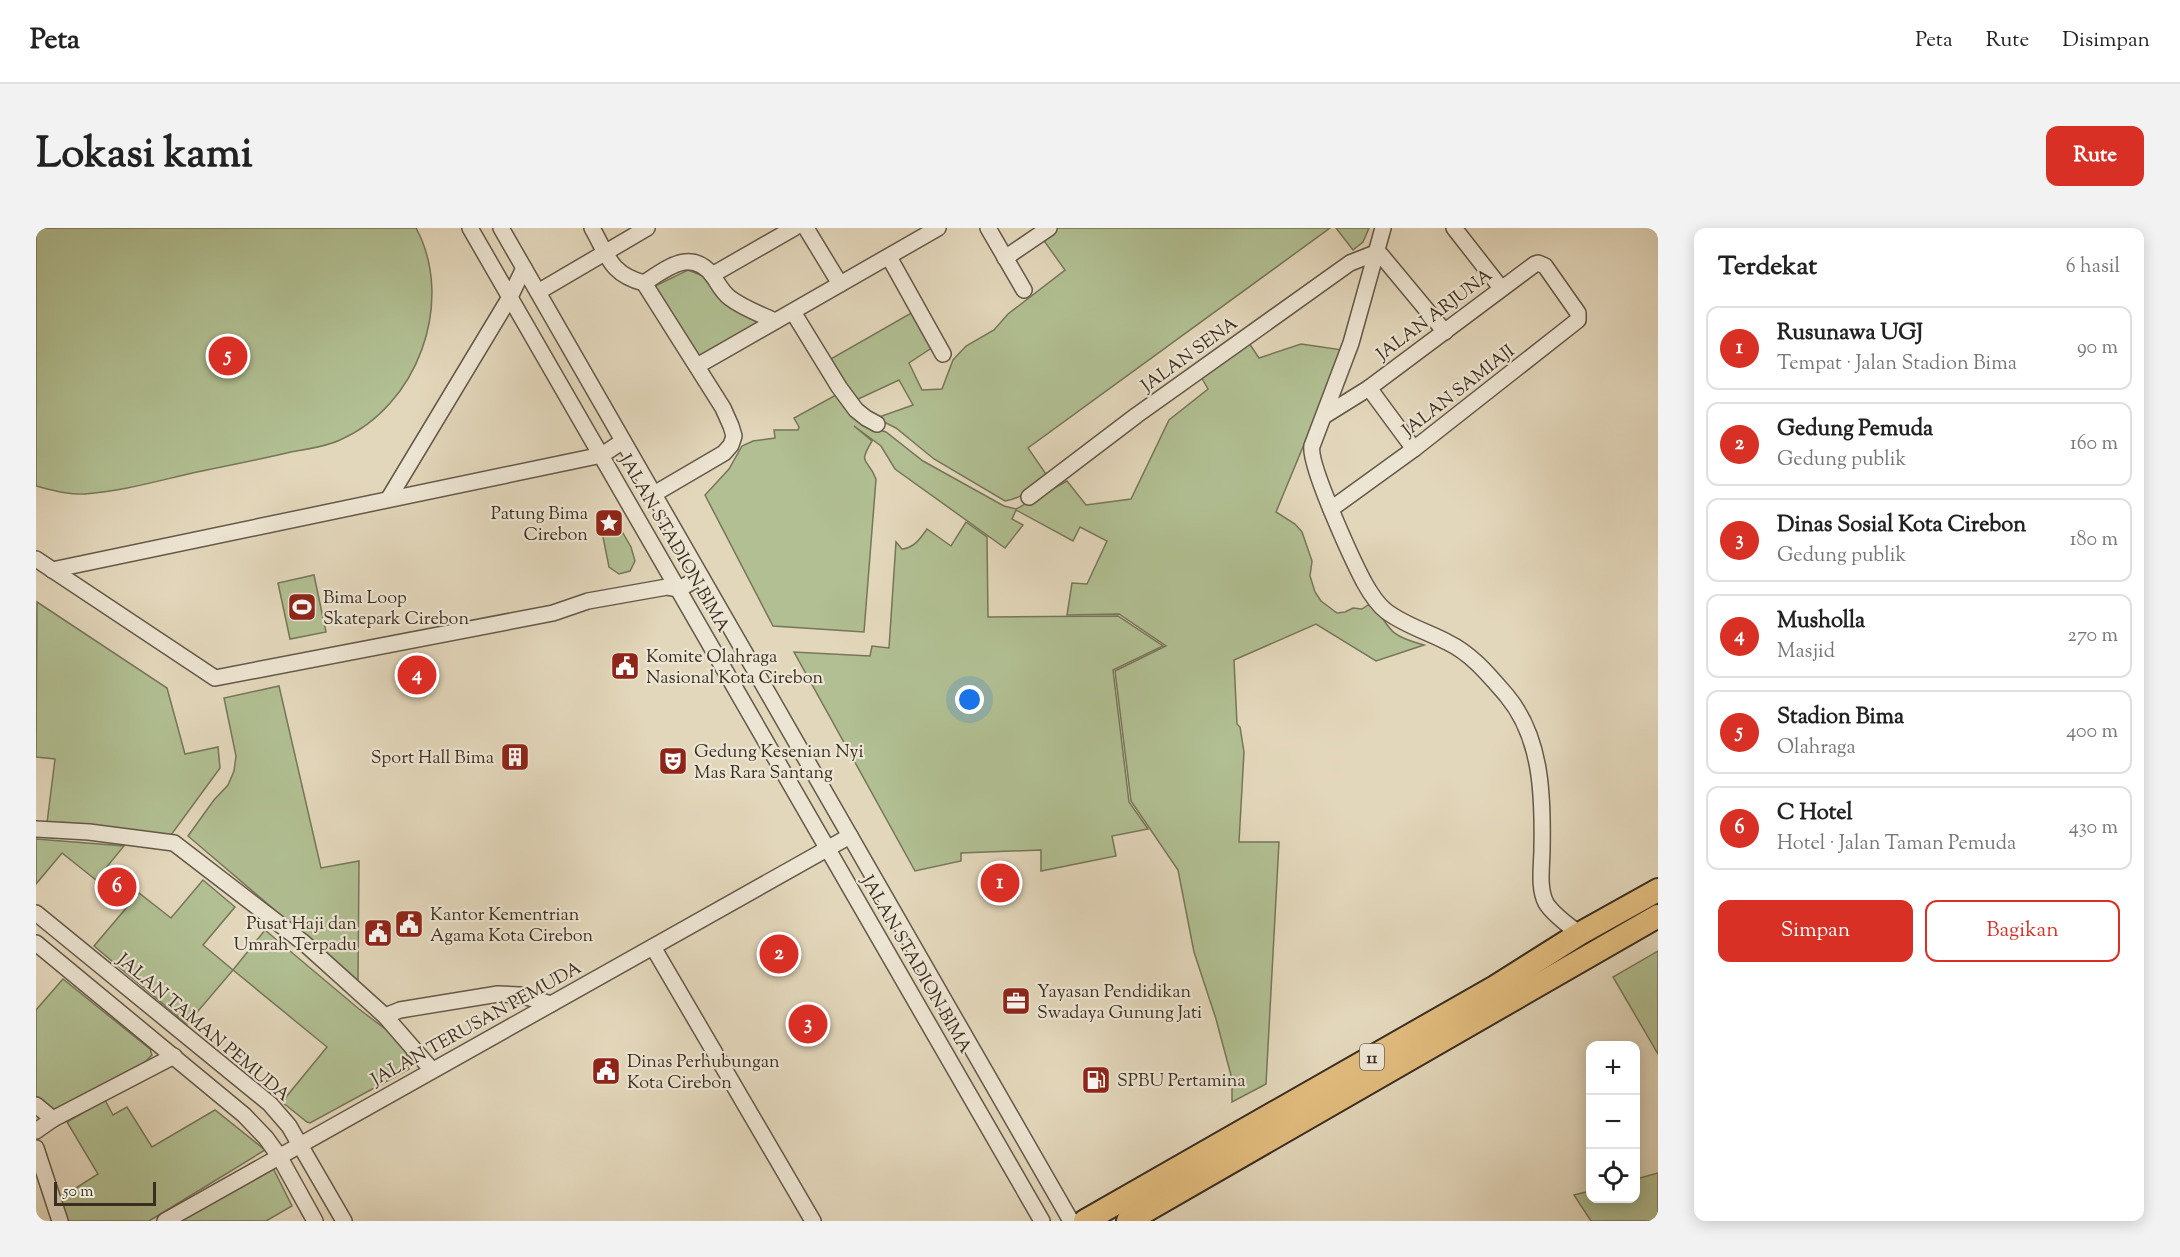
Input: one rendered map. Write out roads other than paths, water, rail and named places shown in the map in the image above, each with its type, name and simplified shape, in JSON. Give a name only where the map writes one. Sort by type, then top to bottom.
[{"type":"highway","name":"11","points":[[1128,1221],[1375,1067],[1579,934],[1658,890]]},
{"type":"highway","name":"11","points":[[1085,1221],[1658,916]]},
{"type":"street","name":"JALAN STADION BIMA","points":[[470,228],[1042,1221]]},
{"type":"street","name":"JALAN STADION BIMA","points":[[501,228],[1071,1221]]},
{"type":"street","points":[[592,228],[612,266],[632,280],[644,283],[697,366],[731,426],[734,436],[731,445],[724,453],[654,494]]},
{"type":"street","points":[[538,292],[647,228]]},
{"type":"street","points":[[712,275],[794,228]]},
{"type":"street","points":[[806,228],[840,284]]},
{"type":"street","points":[[697,366],[938,228]]},
{"type":"street","points":[[988,228],[1024,290]]},
{"type":"street","points":[[1005,258],[1049,228]]},
{"type":"street","points":[[1383,228],[1351,343],[1311,451],[1331,509],[1364,582],[1384,610],[1401,621],[1448,642],[1467,655],[1485,670],[1512,702],[1521,718],[1531,739],[1538,774],[1542,816],[1543,893],[1549,907],[1579,934]]},
{"type":"street","points":[[1454,228],[1502,288]]},
{"type":"street","points":[[1377,252],[1445,332]]},
{"type":"street","name":"JALAN SENA","points":[[1029,497],[1137,415],[1350,263],[1377,252]]},
{"type":"street","points":[[889,257],[943,354]]},
{"type":"street","points":[[644,283],[675,264],[683,262],[698,264],[712,275],[728,297],[775,321]]},
{"type":"street","name":"JALAN ARJUNA","points":[[1324,416],[1369,388],[1538,262],[1545,266],[1561,289]]},
{"type":"street","points":[[389,498],[510,297],[524,268]]},
{"type":"street","name":"JALAN SAMIAJI","points":[[1331,509],[1414,449],[1578,320],[1577,311],[1561,289]]},
{"type":"street","points":[[793,312],[838,387],[856,410],[878,424]]},
{"type":"street","points":[[1369,388],[1414,449]]},
{"type":"street","points":[[52,570],[602,455],[623,441]]},
{"type":"street","points":[[36,559],[215,678],[554,613],[588,602],[667,588],[679,589],[701,577]]},
{"type":"street","points":[[36,829],[89,832],[174,843],[304,943],[385,1016],[432,1070]]},
{"type":"street","name":"JALAN TERUSAN PEMUDA","points":[[165,1221],[850,836]]},
{"type":"street","name":"JALAN TAMAN PEMUDA","points":[[36,913],[270,1104],[289,1126],[344,1221]]},
{"type":"street","points":[[36,943],[244,1115],[279,1156],[315,1221]]},
{"type":"street","points":[[653,947],[813,1221]]},
{"type":"street","points":[[385,1016],[400,1010],[498,994],[520,994],[551,1004]]},
{"type":"street","points":[[36,1131],[53,1119],[174,1056]]},
{"type":"street","points":[[36,1105],[53,1119]]},
{"type":"street","points":[[36,1148],[60,1221]]},
{"type":"street","points":[[297,1190],[319,1176]]},
{"type":"place","name":"Stadion Bima","points":[[228,356]]},
{"type":"place","name":"Patung Bima Cirebon","points":[[609,523]]},
{"type":"place","name":"Bima Loop Skatepark Cirebon","points":[[302,607]]},
{"type":"place","name":"Komite Olahraga Nasional Kota Cirebon","points":[[625,666]]},
{"type":"place","name":"Musholla","points":[[417,675]]},
{"type":"place","name":"Sport Hall Bima","points":[[515,757]]},
{"type":"place","name":"Gedung Kesenian Nyi Mas Rara Santang","points":[[673,761]]},
{"type":"place","name":"Rusunawa UGJ","points":[[1000,883]]},
{"type":"place","name":"C Hotel","points":[[117,887]]},
{"type":"place","name":"Kantor Kementrian Agama Kota Cirebon","points":[[409,924]]},
{"type":"place","name":"Pusat Haji dan Umrah Terpadu","points":[[378,933]]},
{"type":"place","name":"Gedung Pemuda","points":[[779,954]]},
{"type":"place","name":"Yayasan Pendidikan Swadaya Gunung Jati","points":[[1016,1001]]},
{"type":"place","name":"Dinas Sosial Kota Cirebon","points":[[808,1024]]},
{"type":"place","name":"Dinas Perhubungan Kota Cirebon","points":[[606,1071]]},
{"type":"place","name":"SPBU Pertamina","points":[[1096,1080]]}]
